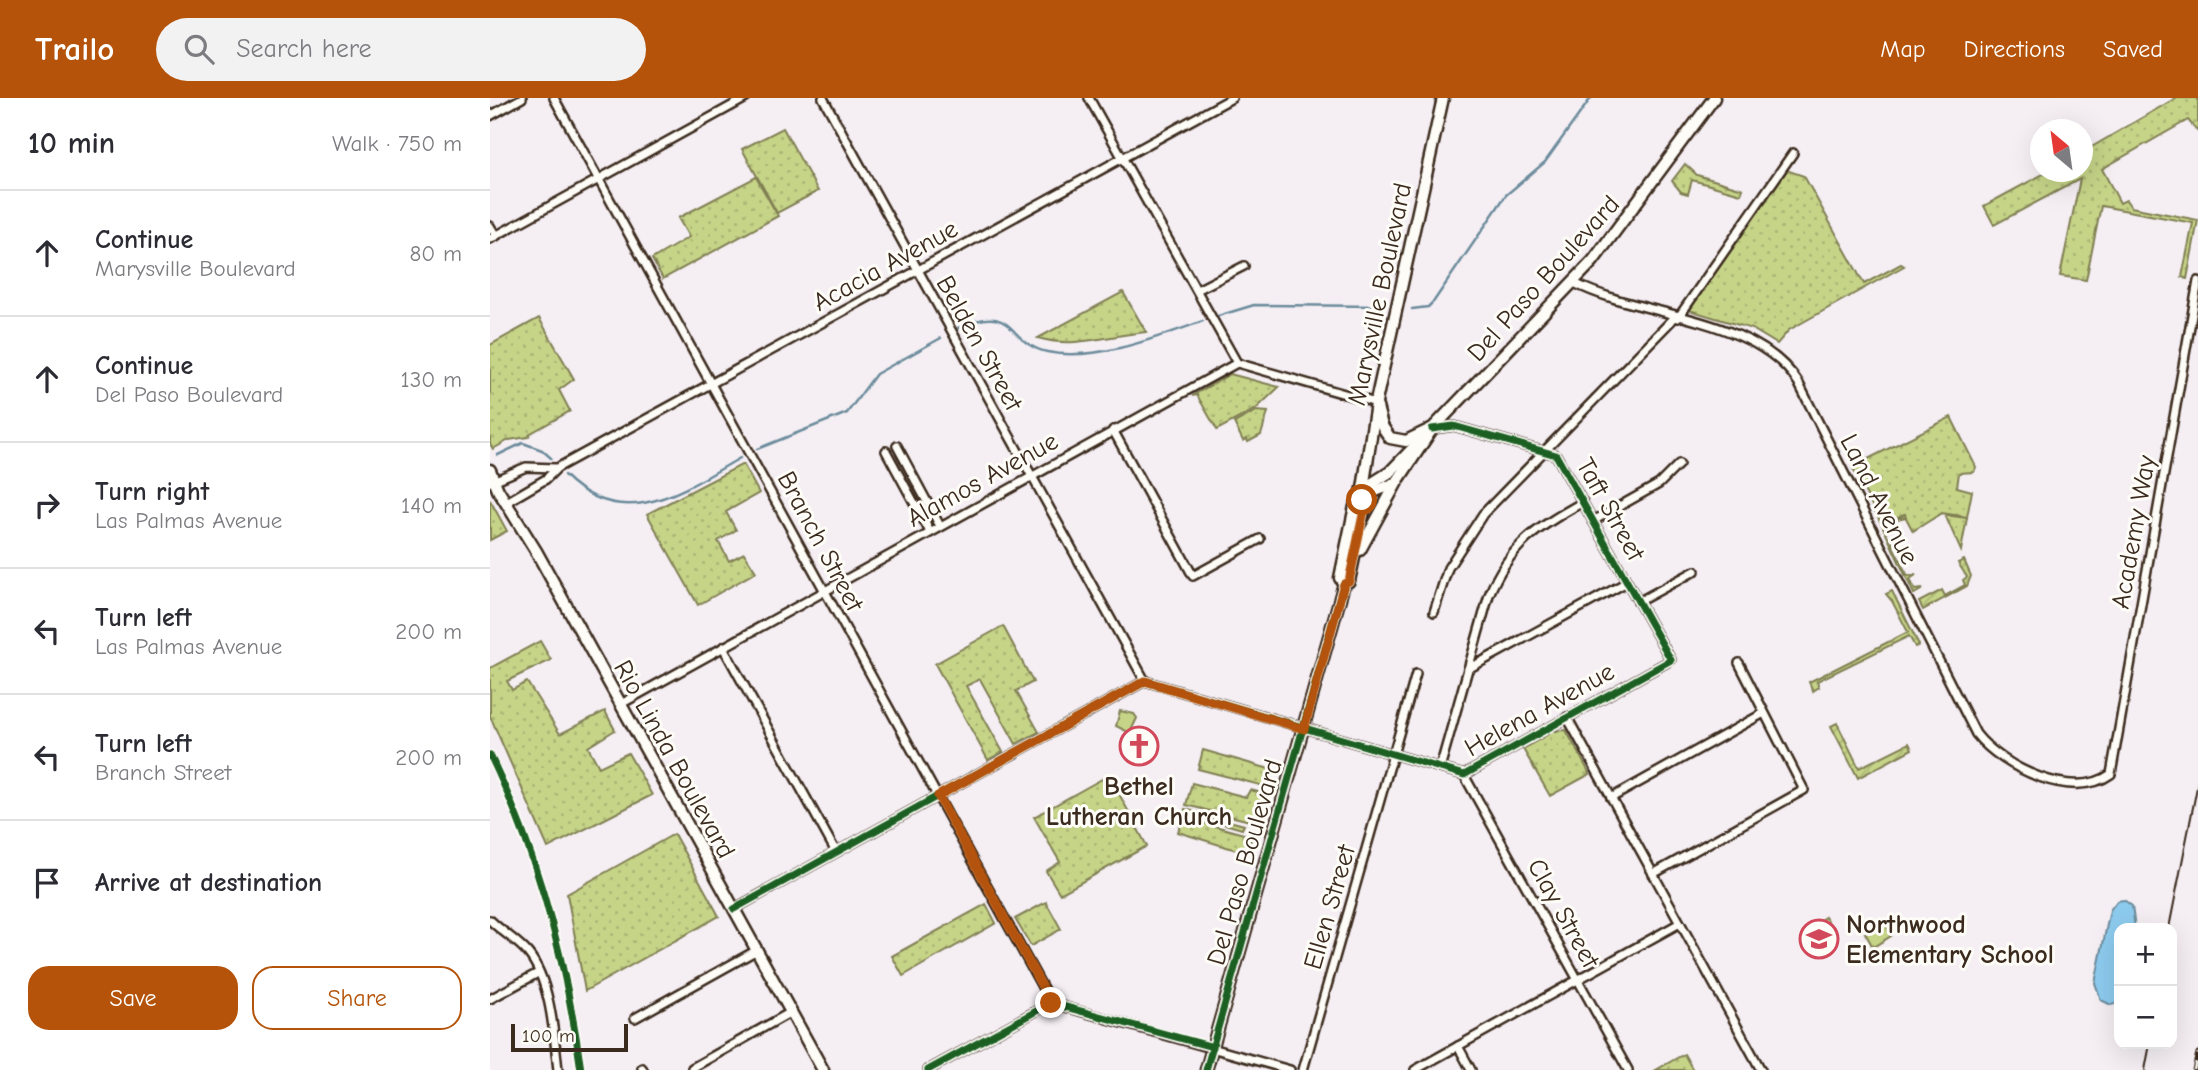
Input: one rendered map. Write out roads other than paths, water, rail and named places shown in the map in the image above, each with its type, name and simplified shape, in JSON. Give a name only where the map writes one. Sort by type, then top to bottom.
[{"type":"main road","name":"Marysville Boulevard","points":[[1362,494],[1365,506],[1349,581],[1344,584],[1340,578],[1355,506],[1362,494],[1376,402],[1443,98]]},
{"type":"main road","name":"Del Paso Boulevard","points":[[1352,567],[1396,482],[1432,429],[1574,283],[1629,216],[1714,98]]},
{"type":"main road","points":[[1376,402],[1382,426],[1390,439],[1406,441],[1432,429]]},
{"type":"main road","points":[[1362,494],[1390,472],[1432,429]]},
{"type":"main road","name":"Rio Linda Boulevard","points":[[491,477],[536,551],[823,1070]]},
{"type":"main road","points":[[1362,494],[1396,482]]},
{"type":"main road","name":"Del Paso Boulevard","points":[[1206,1070],[1344,584]]},
{"type":"street","points":[[490,116],[522,98]]},
{"type":"street","name":"Branch Street","points":[[554,98],[1051,1003]]},
{"type":"street","points":[[490,226],[493,238],[746,98]]},
{"type":"street","name":"Belden Street","points":[[823,98],[916,271],[1145,681]]},
{"type":"street","points":[[1089,98],[1237,363],[1376,402]]},
{"type":"street","name":"Acacia Avenue","points":[[505,503],[546,479],[557,468],[713,385],[1232,98]]},
{"type":"street","points":[[1434,612],[1448,568],[1470,531],[1544,451],[1677,318],[1794,153]]},
{"type":"street","points":[[1197,290],[1244,266]]},
{"type":"street","name":"Academy Way","points":[[2098,783],[2111,774],[2198,281]]},
{"type":"street","name":"Land Avenue","points":[[1574,283],[1604,296],[1755,341],[1776,355],[1792,373],[1966,717],[1982,742],[2005,762],[2026,772],[2077,783],[2098,783]]},
{"type":"street","name":"Alamos Avenue","points":[[621,704],[1237,363]]},
{"type":"street","name":"Taft Street","points":[[1432,429],[1454,426],[1556,455],[1671,660]]},
{"type":"street","points":[[1113,430],[1193,576],[1261,539]]},
{"type":"street","points":[[897,446],[940,526]]},
{"type":"street","points":[[886,451],[930,532]]},
{"type":"street","points":[[892,461],[902,456]]},
{"type":"street","points":[[1593,521],[1659,484],[1679,464]]},
{"type":"street","name":"Acacia Avenue","points":[[491,477],[526,467],[557,468]]},
{"type":"street","points":[[1440,768],[1489,595],[1510,555],[1539,526],[1583,502]]},
{"type":"street","points":[[1638,602],[1695,570]]},
{"type":"street","points":[[1468,669],[1627,582]]},
{"type":"street","points":[[723,647],[836,852]]},
{"type":"street","name":"Helena Avenue","points":[[1145,681],[1464,775],[1671,660]]},
{"type":"street","points":[[1653,874],[1804,790],[1739,663]]},
{"type":"street","name":"Ellen Street","points":[[1303,1070],[1416,674]]},
{"type":"street","points":[[734,909],[1145,681]]},
{"type":"street","points":[[1611,798],[1764,713]]},
{"type":"street","points":[[1567,717],[1761,1070]]},
{"type":"street","name":"Clay Street","points":[[1464,775],[1628,1070]]},
{"type":"street","points":[[490,920],[522,947],[538,973],[558,1070]]},
{"type":"street","points":[[1415,1070],[1680,923]]},
{"type":"street","points":[[635,1018],[757,950]]},
{"type":"street","points":[[490,999],[538,973]]},
{"type":"street","points":[[928,1070],[1051,1003],[1290,1070]]},
{"type":"street","points":[[692,1068],[791,1012]]},
{"type":"street","points":[[1458,1046],[1471,1070]]},
{"type":"water","points":[[2124,900],[2132,906],[2134,923],[2114,923],[2114,1004],[2111,1005],[2101,1000],[2095,983],[2110,910],[2117,901]]},
{"type":"waterway","points":[[1412,309],[1428,307],[1434,301],[1506,195],[1545,162],[1591,98]]},
{"type":"waterway","points":[[1218,316],[1254,305],[1383,306]]},
{"type":"waterway","points":[[958,328],[977,321],[1001,321],[1034,347],[1047,352],[1086,354],[1126,346],[1203,321]]},
{"type":"waterway","points":[[757,449],[847,413],[876,374],[941,338]]},
{"type":"waterway","points":[[498,455],[523,443],[542,450],[551,458]]},
{"type":"waterway","points":[[564,475],[586,493],[608,502],[630,504],[652,501],[674,493],[740,458]]},
{"type":"tram line","points":[[2170,923],[2198,782]]},
{"type":"tram line","points":[[2145,1070],[2149,1049]]},
{"type":"railway","points":[[2194,1070],[2198,1053]]},
{"type":"place","name":"Bethel Lutheran Church","points":[[1139,746]]},
{"type":"place","name":"Northwood Elementary School","points":[[1819,939]]}]
